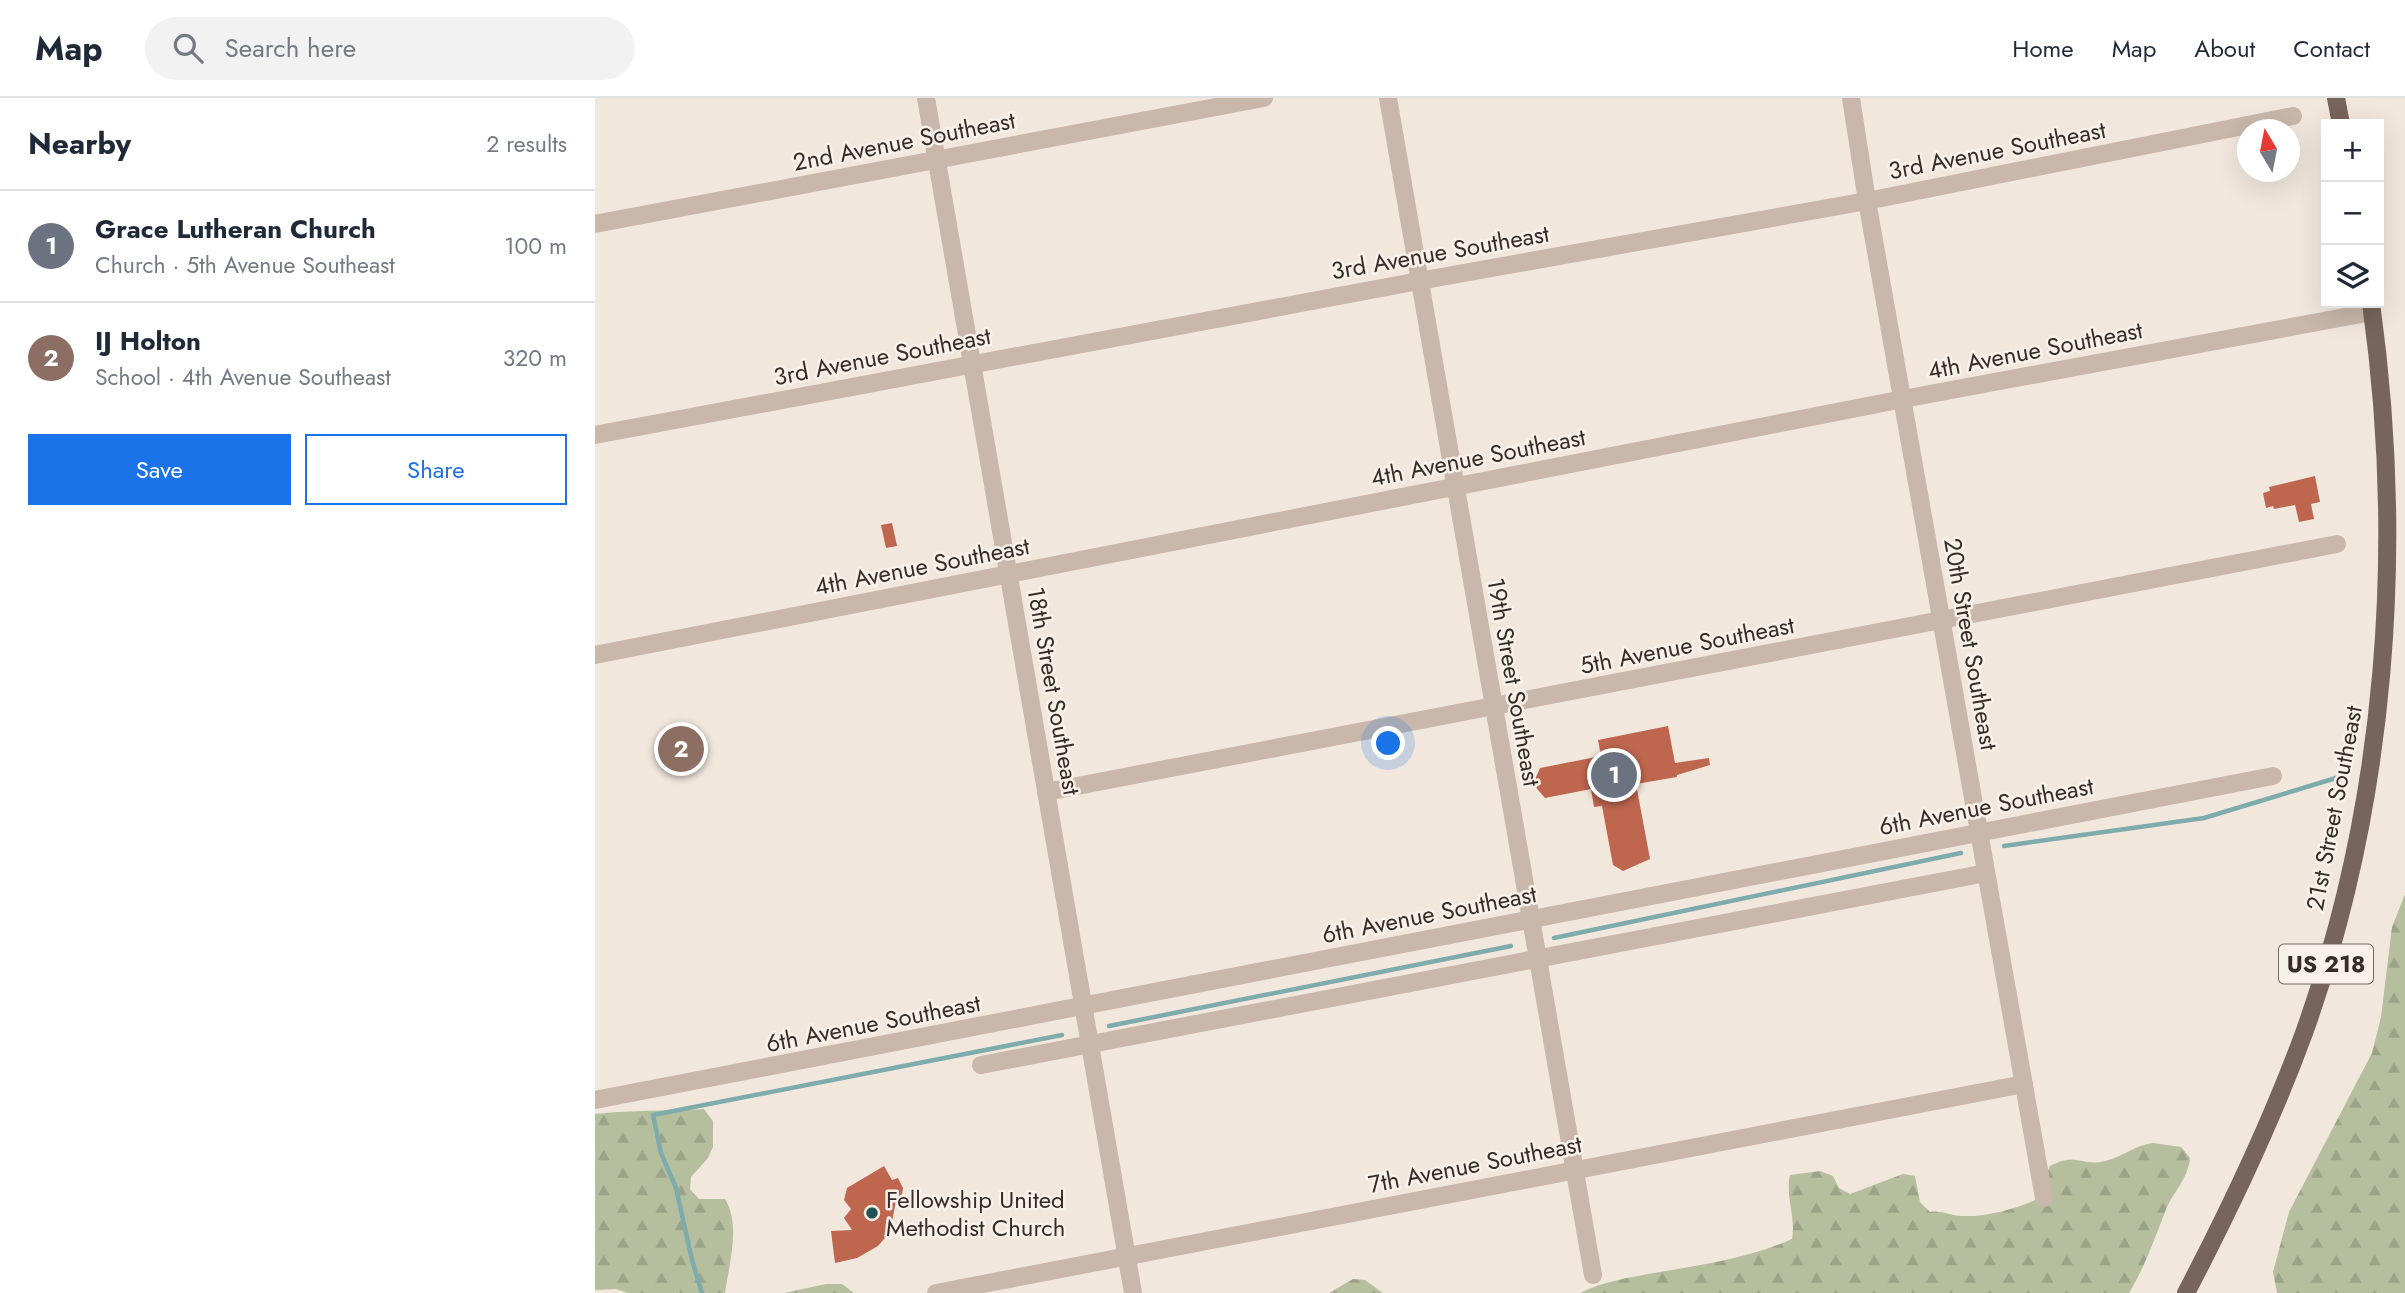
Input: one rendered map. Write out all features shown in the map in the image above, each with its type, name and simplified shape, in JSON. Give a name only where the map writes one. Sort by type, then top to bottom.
[{"type":"main road","points":[[2336,98],[2339,119]]},
{"type":"main road","name":"21st Street Southeast","points":[[2186,1293],[2221,1227],[2257,1148],[2304,1032],[2339,920],[2364,802],[2383,662],[2389,554],[2386,446],[2371,308]]},
{"type":"street","name":"18th Street Southeast","points":[[926,98],[1133,1293]]},
{"type":"street","name":"2nd Avenue Southeast","points":[[595,224],[1264,98]]},
{"type":"street","name":"19th Street Southeast","points":[[1388,98],[1593,1275]]},
{"type":"street","name":"20th Street Southeast","points":[[1851,98],[2044,1198]]},
{"type":"street","name":"3rd Avenue Southeast","points":[[595,435],[972,363],[1867,201],[2293,116]]},
{"type":"street","name":"4th Avenue Southeast","points":[[595,655],[2366,308]]},
{"type":"street","name":"5th Avenue Southeast","points":[[1046,792],[2337,544]]},
{"type":"street","name":"6th Avenue Southeast","points":[[595,1100],[2273,776]]},
{"type":"street","points":[[981,1065],[1986,873]]},
{"type":"street","name":"7th Avenue Southeast","points":[[936,1293],[2024,1084]]},
{"type":"green space","points":[[2405,894],[2405,1293],[2277,1293],[2273,1272],[2289,1212],[2372,1053],[2381,1017],[2392,927]]},
{"type":"green space","points":[[704,1109],[713,1121],[713,1147],[708,1158],[691,1177],[690,1189],[699,1199],[725,1199],[730,1209],[733,1245],[725,1293],[628,1293],[616,1289],[595,1290],[595,1114]]},
{"type":"green space","points":[[2153,1143],[2181,1147],[2190,1158],[2189,1165],[2129,1293],[1580,1293],[1616,1280],[1742,1256],[1792,1239],[1790,1175],[1820,1171],[1833,1176],[1839,1188],[1850,1194],[1903,1174],[1915,1176],[1920,1202],[1930,1212],[1971,1216],[2010,1209],[2037,1199],[2050,1166],[2059,1162],[2105,1161]]},
{"type":"green space","points":[[1353,1279],[1365,1280],[1383,1293],[1329,1293]]},
{"type":"green space","points":[[826,1284],[842,1284],[854,1293],[784,1293]]},
{"type":"building","points":[[2315,476],[2320,502],[2311,504],[2314,519],[2299,522],[2295,505],[2266,508],[2263,493],[2270,491],[2269,487]]},
{"type":"building","points":[[892,523],[897,546],[886,548],[881,525]]},
{"type":"building","points":[[1668,726],[1675,763],[1709,758],[1710,765],[1677,777],[1636,784],[1650,859],[1623,871],[1613,865],[1602,806],[1594,807],[1591,789],[1545,798],[1533,784],[1540,768],[1601,756],[1598,740]]},
{"type":"building","points":[[884,1166],[892,1180],[898,1178],[903,1188],[901,1200],[896,1201],[890,1232],[878,1246],[857,1258],[835,1263],[831,1231],[852,1230],[844,1218],[851,1209],[844,1200],[847,1188]]},
{"type":"waterway","points":[[2004,846],[2204,818],[2336,778]]},
{"type":"waterway","points":[[1554,938],[1961,853]]},
{"type":"waterway","points":[[1109,1026],[1511,946]]},
{"type":"waterway","points":[[702,1293],[676,1188],[661,1153],[653,1115],[1062,1035]]},
{"type":"place","name":"IJ Holton","points":[[681,749]]},
{"type":"place","name":"Grace Lutheran Church","points":[[1614,775]]},
{"type":"place","name":"Fellowship United Methodist Church","points":[[872,1213]]}]
